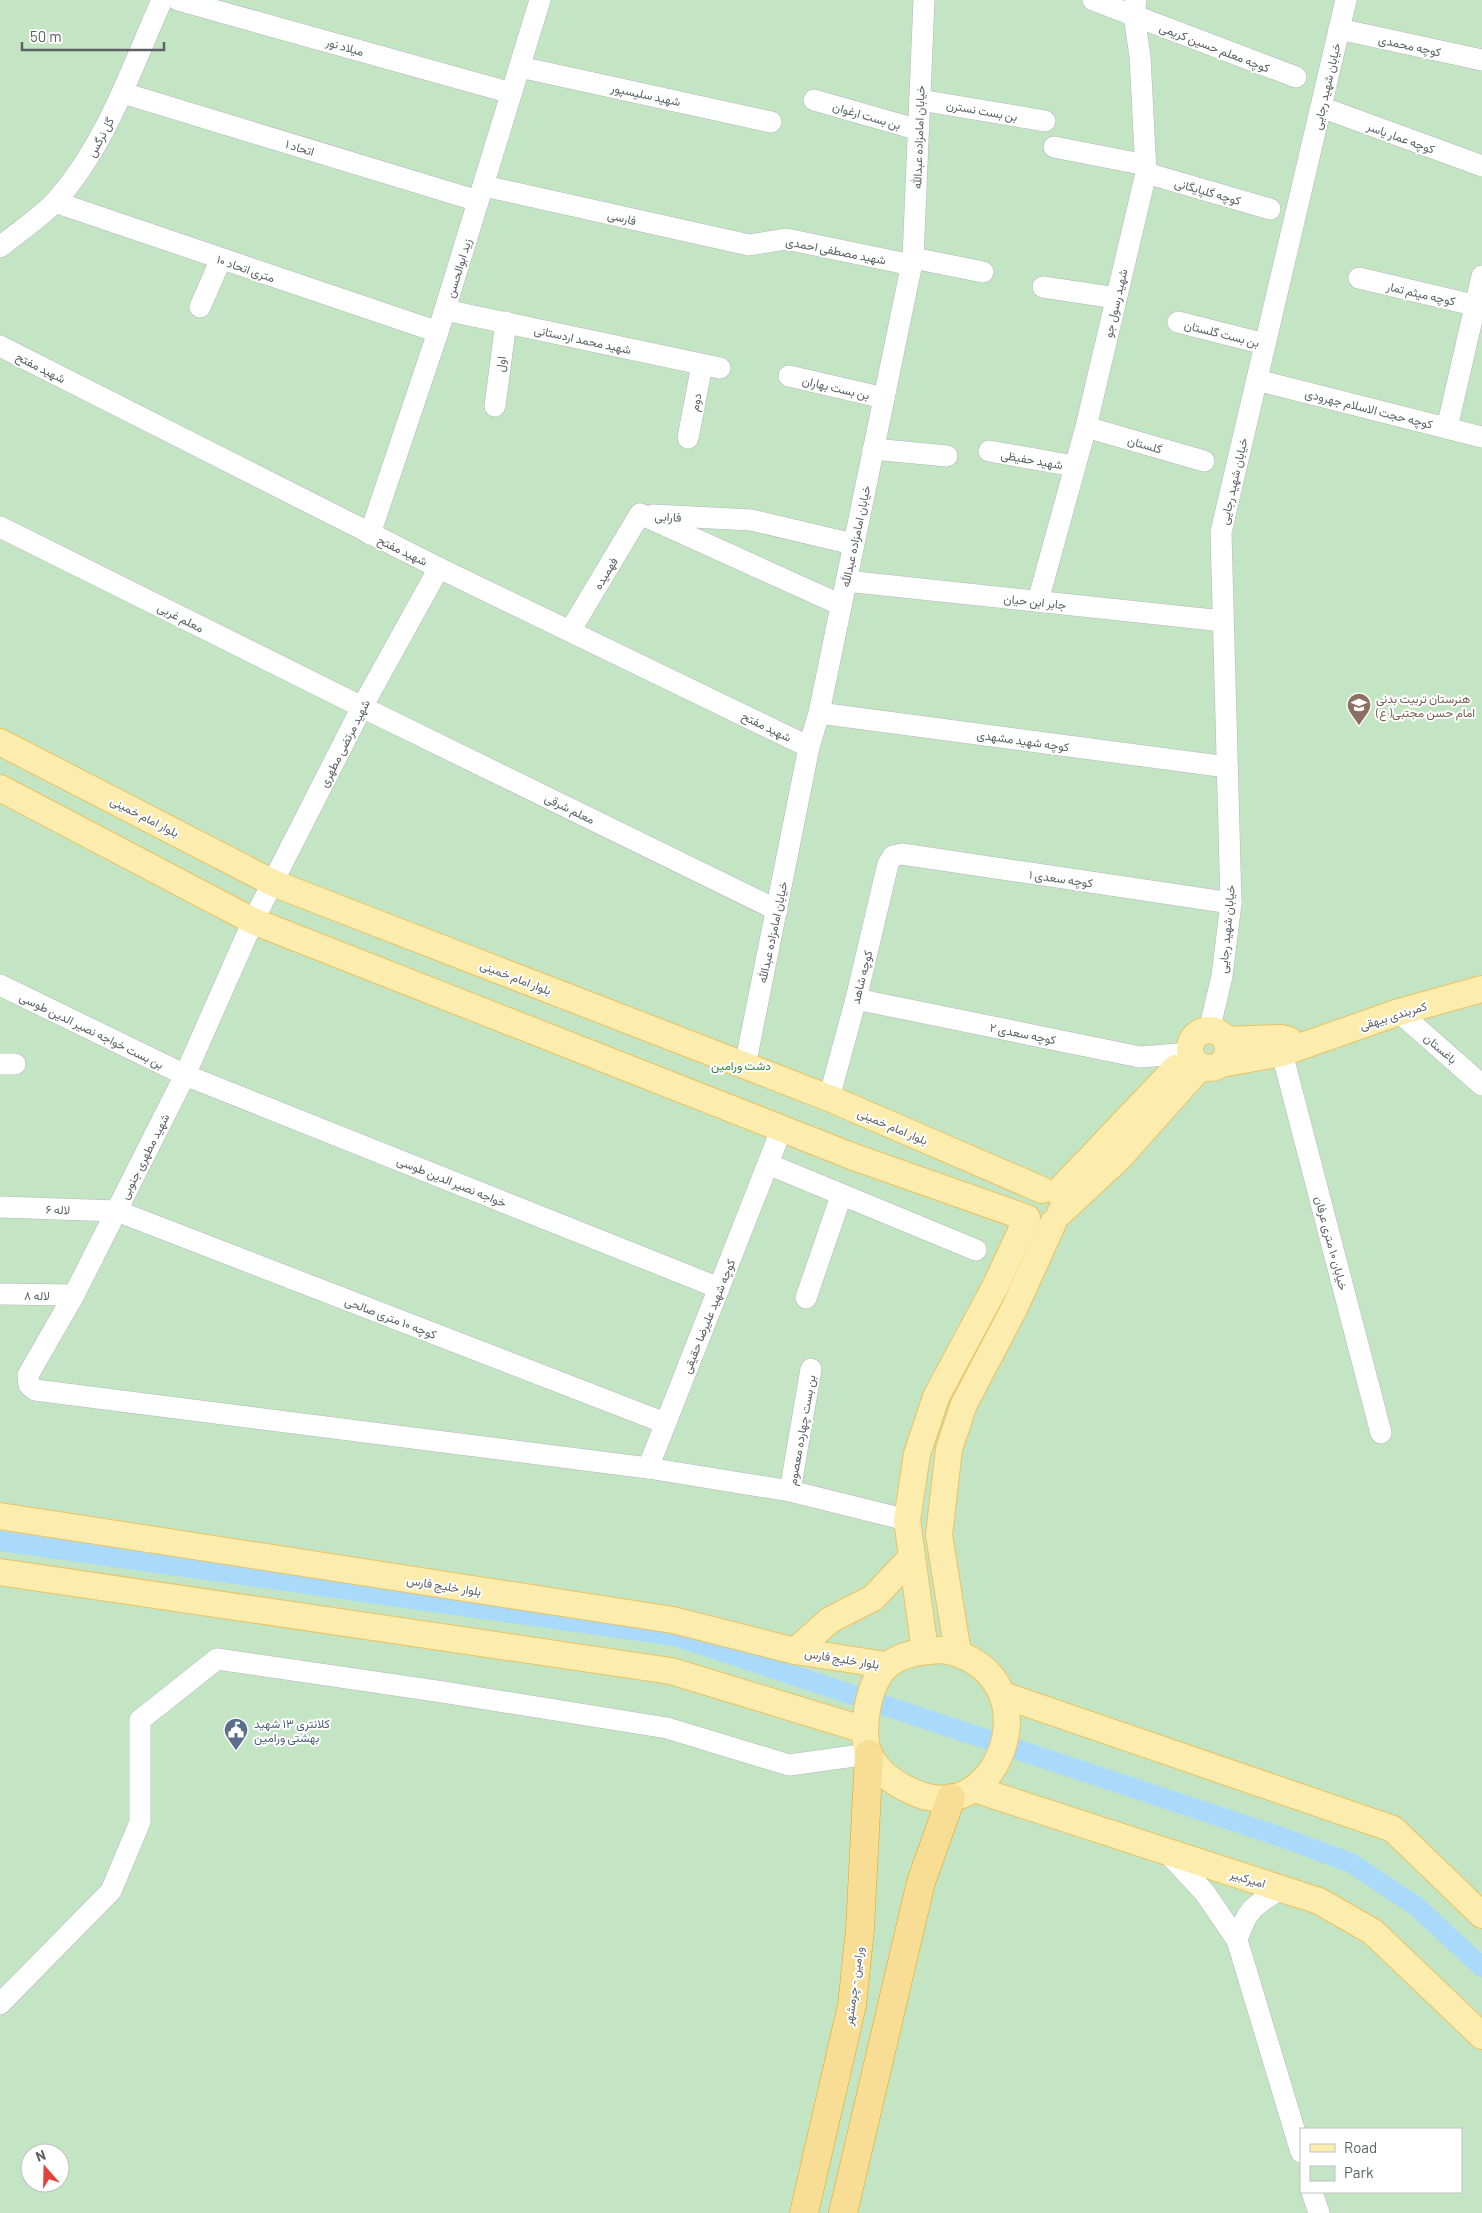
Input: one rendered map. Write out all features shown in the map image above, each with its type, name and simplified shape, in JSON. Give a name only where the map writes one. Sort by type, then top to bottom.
[{"type":"highway","name":"ورامین - چرمشهر","points":[[804,2213],[852,2005],[860,1929],[868,1720]]},
{"type":"highway","points":[[843,2213],[921,1882],[962,1794]]},
{"type":"main road","name":"بلوار امام خمینی","points":[[0,742],[273,883],[829,1098],[1053,1205]]},
{"type":"main road","points":[[0,788],[253,921],[854,1157],[1027,1218],[996,1285],[936,1397],[917,1454],[907,1520],[925,1651]]},
{"type":"main road","name":"کمربندی بیهقی","points":[[1293,1048],[1400,1012],[1482,989]]},
{"type":"main road","points":[[1210,1051],[1282,1038],[1293,1048]]},
{"type":"main road","name":"خیابان شهید رجایی","points":[[1027,1218],[1023,1208],[1024,1202],[1031,1193],[1053,1205],[1118,1158],[1210,1051]]},
{"type":"main road","points":[[958,1653],[939,1535],[949,1449],[964,1404],[1015,1307],[1053,1205]]},
{"type":"main road","name":"بلوار خلیج فارس","points":[[0,1516],[673,1620],[795,1651],[886,1665]]},
{"type":"main road","points":[[795,1651],[830,1620],[873,1598],[912,1557]]},
{"type":"main road","points":[[0,1572],[671,1671],[868,1720]]},
{"type":"main road","points":[[925,1651],[958,1653],[976,1662],[992,1678],[1003,1695],[1008,1716],[1003,1746],[989,1775],[962,1794],[930,1797],[914,1793],[900,1786],[885,1773],[868,1720],[886,1665],[905,1655],[925,1651]]},
{"type":"main road","points":[[1003,1695],[1393,1829],[1482,1915]]},
{"type":"main road","name":"امیرکبیر","points":[[962,1794],[1166,1851],[1319,1901],[1373,1932],[1482,2036]]},
{"type":"street","name":"گل نرگس","points":[[0,247],[55,202],[87,161],[123,93],[162,0]]},
{"type":"street","name":"میلاد نور","points":[[178,0],[511,93]]},
{"type":"street","name":"زید ابوالحسن","points":[[370,534],[438,332],[540,0]]},
{"type":"street","name":"خیابان امامزاده عبدالله","points":[[745,1066],[809,747],[818,713],[913,261],[924,0]]},
{"type":"street","name":"کوچه معلم حسین کریمی","points":[[1093,0],[1135,8],[1296,77]]},
{"type":"street","name":"خیابان شهید رجایی","points":[[1210,1051],[1222,976],[1230,903],[1221,532],[1346,0]]},
{"type":"street","name":"شهید رسول جو","points":[[1038,601],[1086,427],[1146,169],[1140,56],[1135,8]]},
{"type":"street","name":"کوچه محمدی","points":[[1339,29],[1482,60]]},
{"type":"street","name":"شهید سلیسپور","points":[[520,67],[772,122]]},
{"type":"street","name":"اتحاد ۱","points":[[123,93],[481,193]]},
{"type":"street","name":"بن بست ارغوان","points":[[814,100],[919,130]]},
{"type":"street","name":"بن بست نسترن","points":[[920,100],[1044,121]]},
{"type":"street","name":"کوچه عمار یاسر","points":[[1321,107],[1482,166]]},
{"type":"street","name":"کوچه گلپایگانی","points":[[1054,147],[1146,169],[1270,209]]},
{"type":"street","name":"فارسی","points":[[481,193],[750,245],[761,244]]},
{"type":"street","name":"۱۰ متری اتحاد","points":[[55,202],[438,332]]},
{"type":"street","name":"شهید مصطفی احمدی","points":[[761,244],[786,239],[983,272]]},
{"type":"street","points":[[200,307],[221,259]]},
{"type":"street","points":[[1447,428],[1479,306],[1482,276]]},
{"type":"street","name":"کوچه میثم تمار","points":[[1359,278],[1479,306]]},
{"type":"street","points":[[1043,287],[1116,298]]},
{"type":"street","name":"شهید محمد اردستانی","points":[[445,310],[711,367]]},
{"type":"street","name":"اول","points":[[495,406],[506,322]]},
{"type":"street","name":"بن بست گلستان","points":[[1178,322],[1265,344]]},
{"type":"street","name":"شهید مفتح","points":[[0,346],[370,534],[809,747]]},
{"type":"street","name":"دوم","points":[[688,438],[711,367]]},
{"type":"street","name":"بن بست بهاران","points":[[789,376],[884,398]]},
{"type":"street","name":"کوچه حجت الاسلام جهرودی","points":[[1257,380],[1482,437]]},
{"type":"street","name":"گلستان","points":[[1086,427],[1204,461]]},
{"type":"street","points":[[873,449],[947,456]]},
{"type":"street","name":"شهید حفیظی","points":[[990,451],[1074,466]]},
{"type":"street","name":"فارابی","points":[[640,514],[751,520],[854,544]]},
{"type":"street","name":"فارابی","points":[[640,514],[841,605]]},
{"type":"street","name":"فهمیده","points":[[570,631],[640,514]]},
{"type":"street","name":"معلم غربی","points":[[0,526],[362,707]]},
{"type":"street","name":"شهید مرتضی مطهری","points":[[253,921],[362,707],[440,568]]},
{"type":"street","name":"جابر ابن حیان","points":[[846,581],[1223,621]]},
{"type":"street","name":"معلم شرقی","points":[[362,707],[777,910]]},
{"type":"street","name":"کوچه شهید مشهدی","points":[[818,713],[1227,767]]},
{"type":"street","name":"کوچه سعدی ۱","points":[[893,856],[902,854],[1230,903]]},
{"type":"street","name":"کوچه شاهد","points":[[829,1098],[856,999],[888,864],[893,856]]},
{"type":"street","name":"شهید مطهری جنوبی","points":[[253,921],[185,1075],[74,1295],[28,1375],[29,1385],[36,1390],[648,1468]]},
{"type":"street","name":"بن بست خواجه نصیر الدین طوسی","points":[[0,985],[185,1075]]},
{"type":"street","name":"کوچه سعدی ۲","points":[[856,999],[1140,1057],[1210,1051]]},
{"type":"street","name":"باغستان","points":[[1400,1012],[1482,1084]]},
{"type":"street","name":"خیابان ۱۰ متری عرفان","points":[[1293,1048],[1381,1433]]},
{"type":"street","name":"خواجه نصیر الدین طوسی","points":[[185,1075],[719,1288]]},
{"type":"street","name":"کوچه شهید علیرضا حقیقی","points":[[648,1468],[782,1128]]},
{"type":"street","points":[[768,1164],[841,1196],[976,1250]]},
{"type":"street","points":[[806,1298],[841,1196]]},
{"type":"street","name":"لاله ۶","points":[[0,1207],[117,1211]]},
{"type":"street","name":"کوچه ۱۰ متری صالحی","points":[[117,1211],[665,1423]]},
{"type":"street","name":"لاله ۸","points":[[0,1294],[74,1295]]},
{"type":"street","name":"بن بست چهارده معصوم","points":[[790,1492],[811,1369]]},
{"type":"street","points":[[648,1468],[790,1492],[907,1520]]},
{"type":"street","points":[[0,2004],[111,1891],[140,1822],[140,1720],[217,1659],[443,1692],[667,1728],[789,1765],[868,1720]]},
{"type":"street","points":[[1166,1851],[1205,1892],[1237,1940],[1300,2149]]},
{"type":"street","points":[[1237,1940],[1244,1918],[1254,1906],[1282,1888]]},
{"type":"street","points":[[1312,2193],[1318,2213]]},
{"type":"green space","name":"دشت ورامین","points":[[0,0],[1482,0],[1482,2213],[0,2213]]},
{"type":"waterway","points":[[0,1541],[675,1636],[1284,1838],[1351,1863],[1416,1906],[1482,1967]]},
{"type":"place","name":"هنرستان تربیت بدنی امام حسن مجتبی( ع)","points":[[1359,726]]},
{"type":"place","name":"کلانتری ۱۳ شهید بهشتی ورامین","points":[[236,1751]]}]
